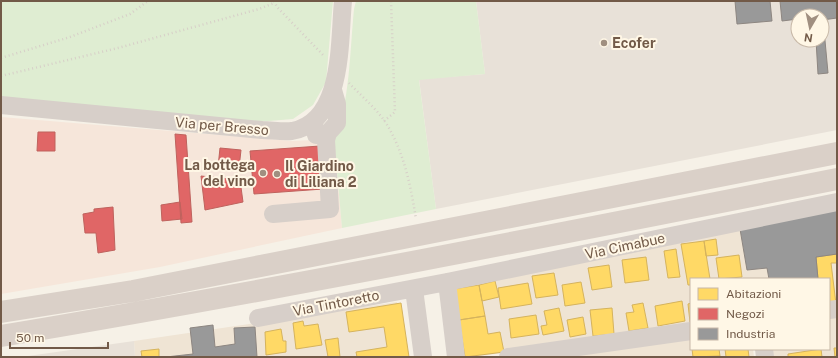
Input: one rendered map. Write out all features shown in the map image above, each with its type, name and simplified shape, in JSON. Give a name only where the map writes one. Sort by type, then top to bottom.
[{"type":"highway","points":[[1,312],[133,291],[837,153]]},
{"type":"highway","points":[[1,336],[138,313],[525,240],[837,178]]},
{"type":"street","name":"Via per Bresso","points":[[1,105],[262,130],[288,131],[300,128],[312,123],[323,111],[333,90],[343,1]]},
{"type":"street","points":[[273,214],[330,209],[326,140],[328,133],[336,123],[337,104],[333,90]]},
{"type":"street","points":[[288,131],[312,135],[328,133]]},
{"type":"street","name":"Via Cimabue","points":[[414,289],[837,202]]},
{"type":"street","points":[[447,282],[456,357]]},
{"type":"street","points":[[414,289],[423,357]]},
{"type":"street","name":"Via Tintoretto","points":[[258,318],[414,289]]},
{"type":"street","points":[[508,357],[690,331]]},
{"type":"path","points":[[1,58],[70,37],[130,14],[148,1]]},
{"type":"path","points":[[384,121],[395,112],[391,1]]},
{"type":"path","points":[[1,76],[118,48],[259,9],[274,2],[276,7]]},
{"type":"path","points":[[379,114],[390,129],[398,146],[410,186]]},
{"type":"shaded area","points":[[476,1],[837,1],[837,130],[436,209],[419,79],[485,74]]},
{"type":"shaded area","points":[[1,117],[292,141],[334,139],[342,228],[160,267],[1,294]]},
{"type":"shaded area","points":[[740,229],[747,270],[767,268],[769,278],[690,278],[690,324],[475,357],[465,357],[453,289]]},
{"type":"shaded area","points":[[837,254],[837,304],[830,305],[830,278],[819,278]]},
{"type":"shaded area","points":[[397,302],[408,357],[135,357],[134,341]]},
{"type":"shaded area","points":[[837,315],[837,357],[773,357],[772,350],[830,350],[830,316]]},
{"type":"shaded area","points":[[690,339],[690,350],[753,350],[754,357],[567,357]]},
{"type":"shaded area","points":[[134,341],[135,357],[21,357]]},
{"type":"green space","points":[[1,1],[333,1],[326,82],[313,105],[293,119],[257,122],[1,97]]},
{"type":"green space","points":[[356,1],[476,1],[485,74],[419,80],[436,209],[342,228],[334,139],[343,110],[346,93]]},
{"type":"building: Abitazioni","points":[[716,239],[718,255],[706,256],[704,241]]},
{"type":"building: Abitazioni","points":[[704,241],[710,278],[690,278],[690,285],[688,285],[681,244]]},
{"type":"building: Abitazioni","points":[[676,249],[680,277],[668,278],[664,251]]},
{"type":"building: Abitazioni","points":[[837,254],[837,263],[831,263],[836,304],[830,305],[830,278],[818,278],[816,257]]},
{"type":"building: Abitazioni","points":[[739,255],[742,277],[719,278],[716,258]]},
{"type":"building: Abitazioni","points":[[646,257],[649,280],[625,283],[622,260]]},
{"type":"building: Abitazioni","points":[[609,265],[612,287],[592,290],[588,268]]},
{"type":"building: Abitazioni","points":[[554,273],[558,295],[536,298],[532,276]]},
{"type":"building: Abitazioni","points":[[495,281],[499,297],[482,301],[479,285]]},
{"type":"building: Abitazioni","points":[[581,282],[585,303],[565,306],[562,285]]},
{"type":"building: Abitazioni","points":[[528,283],[532,304],[501,309],[498,288]]},
{"type":"building: Abitazioni","points":[[479,285],[485,316],[459,320],[453,289]]},
{"type":"building: Abitazioni","points":[[682,301],[685,321],[658,326],[655,306]]},
{"type":"building: Abitazioni","points":[[401,303],[409,357],[357,357],[356,352],[387,347],[384,327],[349,332],[346,312]]},
{"type":"building: Abitazioni","points":[[643,303],[648,328],[629,331],[626,313],[634,312],[632,305]]},
{"type":"building: Abitazioni","points":[[690,303],[690,322],[688,304]]},
{"type":"building: Abitazioni","points":[[559,308],[564,331],[543,335],[541,326],[547,325],[544,311]]},
{"type":"building: Abitazioni","points":[[612,308],[614,334],[593,336],[590,310]]},
{"type":"building: Abitazioni","points":[[536,315],[539,334],[511,338],[509,319]]},
{"type":"building: Abitazioni","points":[[485,316],[488,334],[500,332],[504,352],[465,357],[459,320]]},
{"type":"building: Abitazioni","points":[[583,317],[586,334],[570,337],[567,320]]},
{"type":"building: Abitazioni","points":[[303,321],[304,326],[318,324],[322,345],[296,349],[293,323]]},
{"type":"building: Abitazioni","points":[[281,329],[283,341],[286,341],[286,352],[266,355],[265,332]]},
{"type":"building: Abitazioni","points":[[338,338],[340,357],[328,357],[325,340]]},
{"type":"building: Abitazioni","points":[[834,348],[837,348],[837,357],[835,357]]},
{"type":"building: Abitazioni","points":[[159,349],[159,357],[142,357],[141,351]]},
{"type":"building: Abitazioni","points":[[692,350],[719,350],[720,356],[693,357]]},
{"type":"building: Abitazioni","points":[[725,350],[748,350],[749,357],[726,357]]},
{"type":"building: Abitazioni","points":[[821,350],[822,357],[788,357],[788,354]]},
{"type":"building: Negozi","points":[[38,132],[55,132],[55,151],[37,151]]},
{"type":"building: Negozi","points":[[175,134],[186,135],[192,222],[181,223]]},
{"type":"building: Negozi","points":[[320,146],[323,189],[254,194],[250,151]]},
{"type":"building: Negozi","points":[[220,148],[241,150],[239,168],[218,167]]},
{"type":"building: Negozi","points":[[201,176],[240,180],[243,202],[205,210]]},
{"type":"building: Negozi","points":[[180,202],[182,219],[162,221],[161,205]]},
{"type":"building: Negozi","points":[[113,207],[115,250],[98,253],[96,233],[85,233],[83,214],[94,212],[94,209]]},
{"type":"building: Industria","points":[[735,1],[770,1],[772,21],[737,24]]},
{"type":"building: Industria","points":[[780,1],[837,1],[837,18],[830,19],[830,8],[790,8],[790,20],[782,21]]},
{"type":"building: Industria","points":[[816,48],[826,48],[828,73],[818,74]]},
{"type":"building: Industria","points":[[837,209],[837,254],[816,257],[818,278],[769,278],[767,268],[747,270],[740,229]]},
{"type":"building: Industria","points":[[213,325],[215,347],[235,344],[234,328],[255,327],[257,357],[166,357],[193,354],[190,328]]},
{"type":"place","name":"Ecofer","points":[[604,43]]},
{"type":"place","name":"La bottega del vino","points":[[263,173]]},
{"type":"place","name":"Il Giardino di Liliana 2","points":[[277,174]]}]
